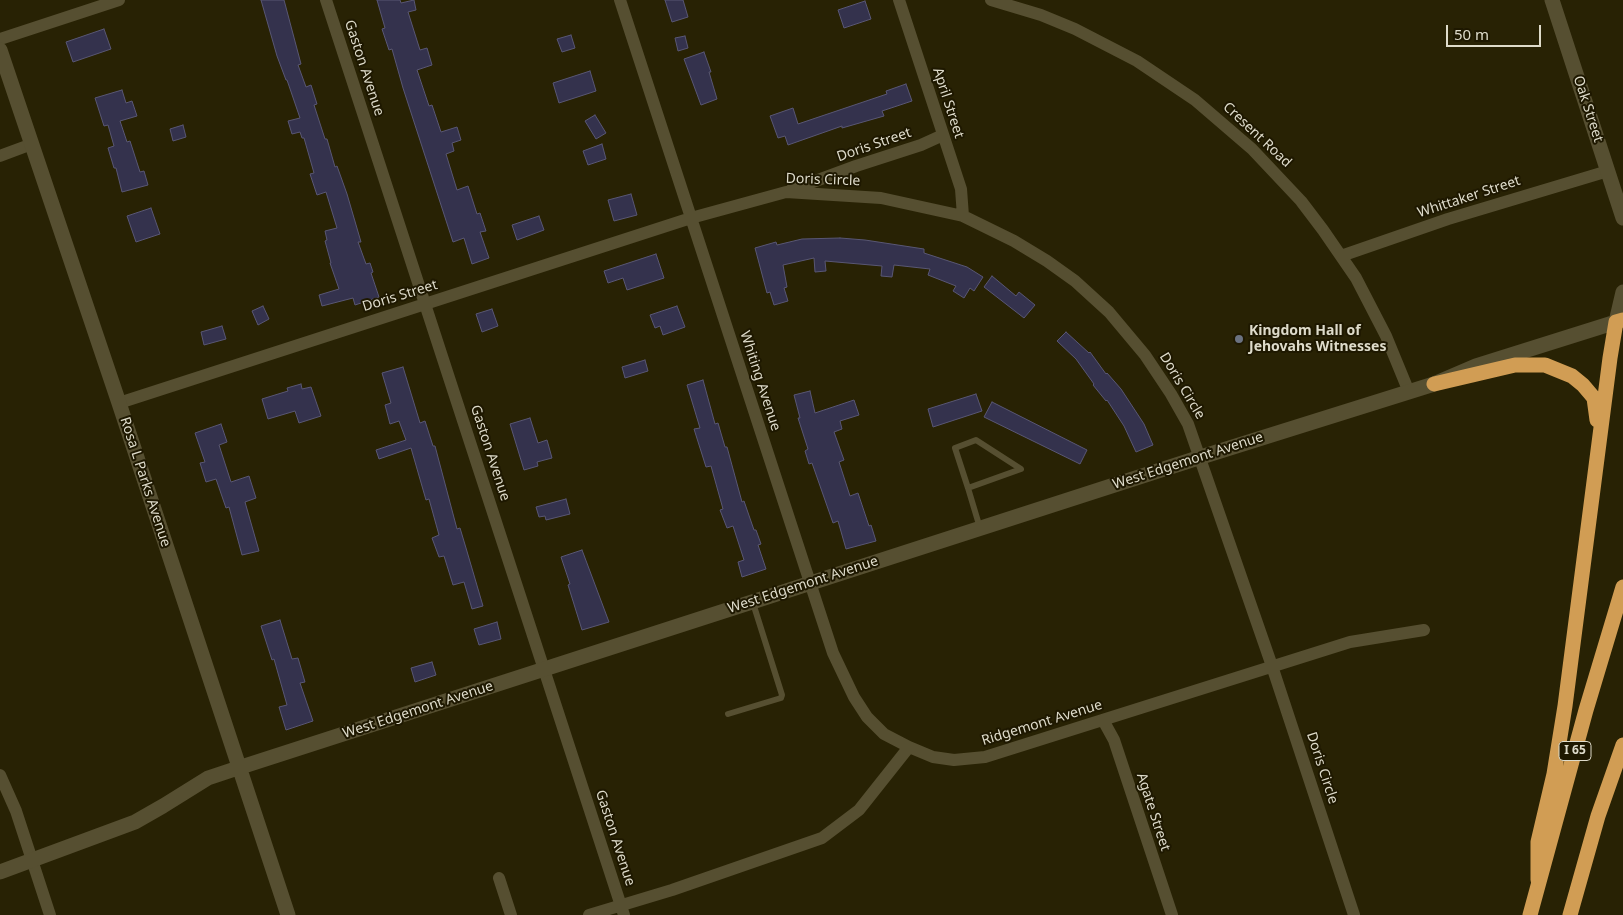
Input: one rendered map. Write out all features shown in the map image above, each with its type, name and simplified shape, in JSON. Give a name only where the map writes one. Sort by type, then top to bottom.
[{"type":"highway","points":[[1538,880],[1538,842],[1554,774],[1565,706],[1600,436],[1620,321]]},
{"type":"highway","points":[[1434,384],[1515,365],[1545,366],[1572,376],[1594,398],[1600,436]]},
{"type":"highway","name":"I 65","points":[[1530,915],[1538,880],[1586,710],[1623,588]]},
{"type":"highway","points":[[1570,915],[1598,816],[1623,745]]},
{"type":"street","points":[[0,39],[119,0]]},
{"type":"street","name":"Gaston Avenue","points":[[326,0],[622,910]]},
{"type":"street","name":"Whiting Avenue","points":[[620,0],[833,652],[854,697],[867,716],[884,734],[909,747]]},
{"type":"street","name":"April Street","points":[[900,0],[960,189],[963,216]]},
{"type":"street","name":"Cresent Road","points":[[991,0],[1041,15],[1083,33],[1137,61],[1182,90],[1225,124],[1279,176],[1301,201],[1341,256],[1356,278],[1386,336],[1409,392]]},
{"type":"street","name":"Oak Street","points":[[1552,0],[1623,218]]},
{"type":"street","name":"Rosa L Parks Avenue","points":[[0,50],[288,915]]},
{"type":"street","name":"Doris Street","points":[[786,192],[856,166],[921,145],[943,135]]},
{"type":"street","points":[[0,156],[32,144]]},
{"type":"street","name":"Whittaker Street","points":[[1341,256],[1458,216],[1608,171]]},
{"type":"street","name":"Doris Circle","points":[[691,218],[786,192],[881,198],[963,216],[1014,241],[1047,261],[1075,281],[1109,312],[1145,355],[1188,424],[1272,666],[1354,915]]},
{"type":"street","name":"Doris Street","points":[[119,403],[691,218]]},
{"type":"street","points":[[1620,321],[1623,292]]},
{"type":"street","name":"West Edgemont Avenue","points":[[0,872],[135,822],[208,778],[1200,457],[1434,384],[1476,366],[1620,321]]},
{"type":"street","name":"Ridgemont Avenue","points":[[909,747],[933,757],[954,760],[976,759],[1350,642],[1424,630]]},
{"type":"street","name":"Agate Street","points":[[1103,720],[1114,740],[1172,915]]},
{"type":"street","points":[[588,915],[622,910],[672,890],[822,838],[859,810],[909,747]]},
{"type":"street","points":[[0,775],[16,811],[50,915]]},
{"type":"street","points":[[499,878],[510,915]]},
{"type":"lane","points":[[968,488],[1021,469],[976,440],[955,448],[980,528]]},
{"type":"lane","points":[[728,714],[781,698],[782,695],[752,602]]},
{"type":"building","points":[[261,0],[284,0],[301,64],[298,65],[306,87],[311,85],[317,104],[314,105],[335,167],[337,166],[347,194],[361,242],[358,242],[366,264],[370,263],[373,272],[371,273],[379,297],[355,305],[353,298],[322,306],[319,295],[339,289],[325,241],[327,240],[325,231],[337,228],[326,192],[317,195],[310,174],[314,173],[304,138],[302,138],[300,132],[292,134],[288,121],[300,118],[277,56]]},
{"type":"building","points":[[377,0],[400,0],[401,3],[414,0],[416,10],[408,12],[420,50],[427,48],[432,65],[417,70],[429,106],[432,105],[441,132],[457,127],[461,140],[452,143],[454,151],[446,154],[457,190],[468,186],[477,214],[480,213],[486,231],[480,232],[489,258],[472,264],[464,238],[453,242],[392,49],[389,50],[382,29],[385,28]]},
{"type":"building","points":[[665,0],[683,0],[688,17],[672,22]]},
{"type":"building","points":[[865,1],[871,19],[844,28],[838,10]]},
{"type":"building","points":[[104,29],[111,49],[73,62],[66,42]]},
{"type":"building","points":[[571,35],[575,48],[562,52],[557,39]]},
{"type":"building","points":[[685,36],[688,48],[678,51],[675,38]]},
{"type":"building","points":[[704,52],[717,99],[701,105],[684,59]]},
{"type":"building","points":[[590,71],[596,91],[559,103],[553,83]]},
{"type":"building","points":[[906,84],[912,101],[882,111],[884,116],[842,128],[842,126],[788,145],[785,136],[778,138],[770,116],[793,108],[798,124],[887,94],[886,91]]},
{"type":"building","points":[[122,90],[126,103],[132,101],[137,116],[120,121],[127,142],[130,141],[140,172],[144,171],[148,185],[122,192],[116,168],[114,168],[108,148],[114,146],[108,125],[104,126],[95,98]]},
{"type":"building","points":[[595,115],[606,133],[596,139],[585,121]]},
{"type":"building","points":[[183,125],[186,137],[173,141],[170,129]]},
{"type":"building","points":[[602,144],[606,159],[588,165],[583,151]]},
{"type":"building","points":[[631,194],[637,215],[614,221],[608,200]]},
{"type":"building","points":[[151,208],[160,234],[136,242],[127,216]]},
{"type":"building","points":[[539,216],[544,230],[517,240],[512,225]]},
{"type":"building","points":[[840,238],[924,249],[924,253],[967,267],[983,277],[974,291],[970,288],[964,298],[953,291],[956,286],[928,275],[930,269],[894,265],[892,277],[881,276],[882,266],[825,261],[826,271],[815,272],[814,258],[783,265],[787,287],[784,288],[788,301],[774,305],[770,292],[767,293],[755,248],[776,242],[777,245],[802,239]]},
{"type":"building","points":[[656,254],[664,278],[627,290],[623,278],[608,283],[604,271]]},
{"type":"building","points":[[992,276],[1016,296],[1019,292],[1035,305],[1024,318],[984,287]]},
{"type":"building","points":[[263,306],[269,319],[258,325],[252,311]]},
{"type":"building","points":[[677,306],[685,327],[663,335],[660,326],[655,328],[650,315]]},
{"type":"building","points":[[492,309],[498,326],[482,332],[476,314]]},
{"type":"building","points":[[222,326],[226,339],[204,345],[201,332]]},
{"type":"building","points":[[1066,332],[1090,352],[1106,374],[1121,389],[1144,424],[1153,445],[1136,452],[1124,426],[1107,400],[1093,385],[1076,359],[1057,341]]},
{"type":"building","points":[[645,360],[648,371],[625,378],[622,367]]},
{"type":"building","points":[[403,367],[420,423],[425,421],[433,446],[435,446],[457,529],[460,528],[483,606],[472,609],[464,582],[453,585],[444,556],[439,557],[432,538],[439,535],[429,499],[426,500],[411,448],[379,459],[376,450],[406,440],[399,421],[390,424],[385,405],[391,403],[382,373]]},
{"type":"building","points":[[703,380],[715,424],[718,423],[725,447],[727,447],[742,502],[744,501],[761,544],[758,545],[766,569],[742,577],[738,562],[744,560],[733,526],[727,528],[720,510],[723,509],[711,466],[706,467],[694,429],[700,428],[687,385]]},
{"type":"building","points":[[301,384],[302,389],[311,387],[321,416],[299,423],[295,411],[268,419],[262,399],[288,391],[287,388]]},
{"type":"building","points":[[810,391],[815,413],[854,400],[859,415],[840,421],[842,429],[834,432],[844,460],[839,462],[850,496],[858,493],[876,541],[846,549],[838,521],[833,523],[812,463],[809,464],[805,451],[808,449],[798,418],[800,418],[794,395]]},
{"type":"building","points":[[976,394],[982,411],[933,427],[928,409]]},
{"type":"building","points":[[992,402],[1087,450],[1080,464],[984,417]]},
{"type":"building","points":[[530,418],[538,443],[547,440],[552,458],[537,462],[538,466],[524,470],[510,424]]},
{"type":"building","points":[[221,424],[227,442],[219,445],[231,482],[249,476],[256,498],[245,502],[259,551],[242,555],[229,507],[226,508],[216,479],[206,482],[200,463],[205,462],[195,433]]},
{"type":"building","points":[[566,499],[570,514],[546,520],[545,516],[539,517],[536,507]]},
{"type":"building","points":[[582,550],[609,622],[582,630],[561,557]]},
{"type":"building","points":[[280,620],[292,659],[298,658],[305,682],[300,683],[313,721],[286,730],[279,707],[287,705],[274,659],[272,660],[261,626]]},
{"type":"building","points":[[497,622],[501,639],[479,645],[474,629]]},
{"type":"building","points":[[432,662],[436,675],[415,682],[411,668]]},
{"type":"place","name":"Kingdom Hall of Jehovahs Witnesses","points":[[1239,339]]}]
